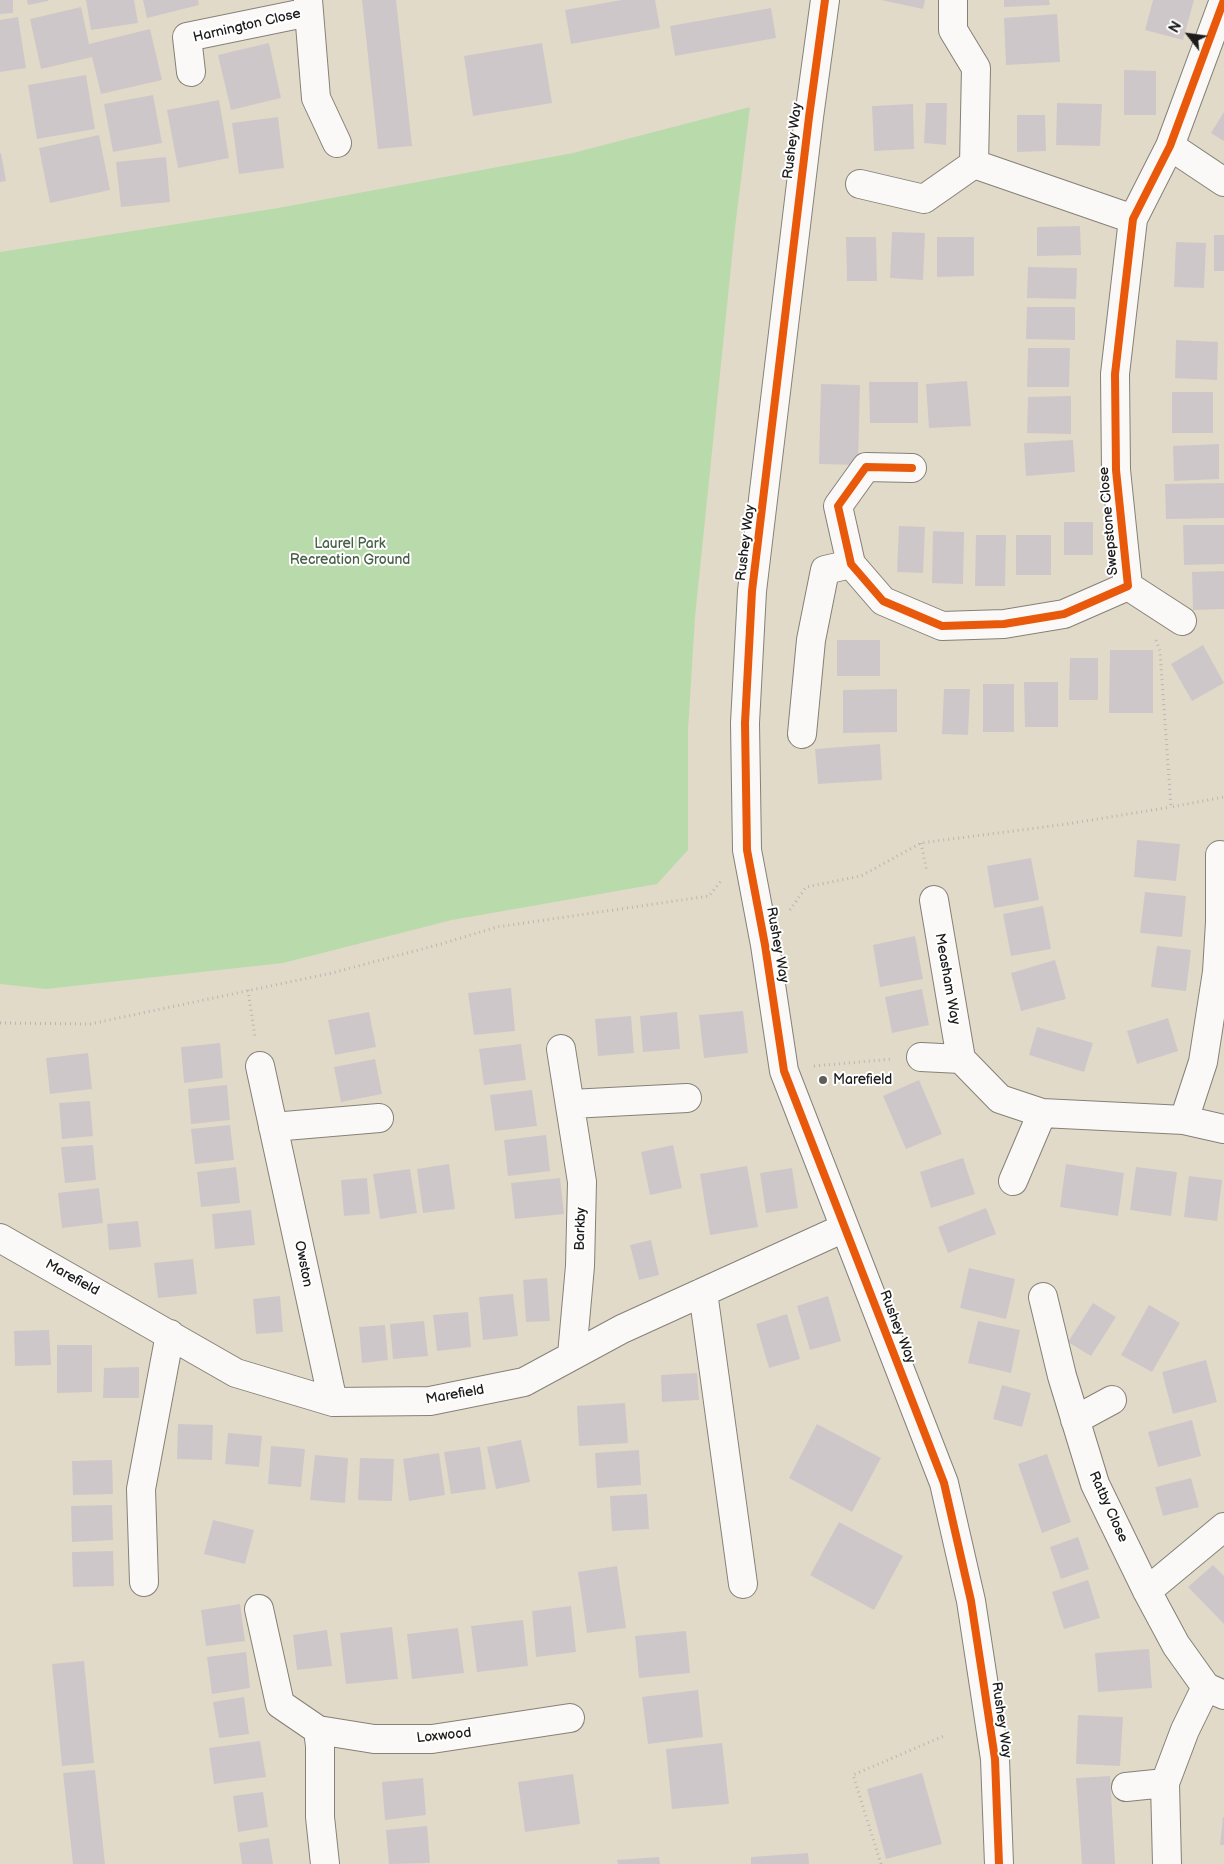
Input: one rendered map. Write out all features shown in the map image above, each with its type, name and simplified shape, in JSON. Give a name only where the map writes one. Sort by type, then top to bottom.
[{"type":"street","name":"Rushey Way","points":[[824,0],[807,127],[752,591],[745,723],[747,850],[765,944],[784,1071],[944,1484],[971,1600],[986,1696],[995,1759],[999,1864]]},
{"type":"street","points":[[953,0],[953,30],[976,68],[974,164]]},
{"type":"street","name":"Harnington Close","points":[[191,72],[187,37],[308,6],[316,98],[337,143]]},
{"type":"street","name":"Swepstone Close","points":[[1128,586],[1116,470],[1115,374],[1133,219],[1170,146],[1222,10]]},
{"type":"street","points":[[1170,146],[1224,182]]},
{"type":"street","points":[[860,184],[924,199],[974,164]]},
{"type":"street","points":[[974,164],[1133,219]]},
{"type":"street","name":"Swepstone Close","points":[[912,468],[866,467],[838,506],[851,564],[883,601],[942,626],[1004,624],[1064,614],[1128,586]]},
{"type":"street","points":[[802,734],[811,640],[825,570],[851,564]]},
{"type":"street","name":"Swepstone Close","points":[[1128,586],[1182,621]]},
{"type":"street","points":[[1184,1120],[1203,1062],[1221,972],[1220,855]]},
{"type":"street","name":"Measham Way","points":[[934,900],[960,1059]]},
{"type":"street","name":"Barkby","points":[[562,1050],[582,1182],[580,1266],[572,1355]]},
{"type":"street","points":[[922,1056],[960,1059],[1000,1099],[1042,1113],[1184,1120],[1224,1130]]},
{"type":"street","name":"Owston","points":[[260,1066],[333,1402]]},
{"type":"street","points":[[571,1104],[687,1098]]},
{"type":"street","points":[[1012,1181],[1042,1113]]},
{"type":"street","points":[[273,1127],[379,1118]]},
{"type":"street","name":"Marefield","points":[[0,1238],[236,1373],[333,1402],[430,1401],[524,1382],[622,1329],[844,1228]]},
{"type":"street","points":[[704,1292],[743,1584]]},
{"type":"street","name":"Ratby Close","points":[[1043,1297],[1062,1376],[1095,1484],[1147,1591],[1176,1645],[1215,1691],[1185,1730],[1165,1783],[1167,1864]]},
{"type":"street","points":[[144,1582],[141,1489],[170,1334]]},
{"type":"street","points":[[1075,1420],[1112,1400]]},
{"type":"street","points":[[1147,1591],[1224,1527]]},
{"type":"street","name":"Loxwood","points":[[259,1609],[280,1704],[318,1730],[374,1739],[432,1739],[570,1718]]},
{"type":"street","points":[[318,1730],[320,1817],[325,1864]]},
{"type":"street","points":[[1126,1787],[1165,1783]]},
{"type":"path","points":[[1153,635],[1160,651],[1171,807]]},
{"type":"path","points":[[806,887],[861,876],[921,844],[1067,824],[1224,797]]},
{"type":"path","points":[[0,1023],[90,1024],[332,973],[497,927],[709,896]]},
{"type":"path","points":[[248,990],[260,1066]]},
{"type":"path","points":[[784,1071],[803,1067],[922,1056]]},
{"type":"path","points":[[881,1864],[853,1775],[946,1735]]},
{"type":"green space","name":"Laurel Park Recreation Ground","points":[[750,107],[735,228],[695,617],[688,730],[688,850],[657,884],[452,920],[283,963],[46,989],[0,984],[0,252],[278,208],[573,153]]},
{"type":"building","points":[[0,0],[13,0],[13,13],[0,14]]},
{"type":"building","points":[[27,0],[48,0],[48,1],[28,5]]},
{"type":"building","points":[[86,0],[134,0],[138,23],[91,30]]},
{"type":"building","points":[[143,0],[198,0],[199,5],[147,18]]},
{"type":"building","points":[[362,0],[396,0],[412,146],[378,149]]},
{"type":"building","points":[[622,0],[655,0],[660,28],[571,44],[565,10]]},
{"type":"building","points":[[881,0],[925,0],[923,9]]},
{"type":"building","points":[[1004,0],[1049,0],[1050,5],[1004,7]]},
{"type":"building","points":[[1153,0],[1194,0],[1183,40],[1145,30]]},
{"type":"building","points":[[81,7],[89,44],[150,29],[162,80],[101,94],[92,57],[41,69],[30,19]]},
{"type":"building","points":[[771,8],[776,38],[675,56],[670,26]]},
{"type":"building","points":[[1057,14],[1060,62],[1006,65],[1004,18]]},
{"type":"building","points":[[18,17],[26,68],[0,72],[0,20]]},
{"type":"building","points":[[269,43],[281,98],[231,110],[218,55]]},
{"type":"building","points":[[542,43],[552,103],[473,116],[464,56]]},
{"type":"building","points":[[1124,70],[1156,71],[1156,115],[1124,115]]},
{"type":"building","points":[[86,75],[95,129],[37,139],[28,85]]},
{"type":"building","points":[[153,95],[162,143],[113,152],[104,104]]},
{"type":"building","points":[[219,100],[229,158],[178,168],[167,110]]},
{"type":"building","points":[[926,103],[947,103],[946,145],[924,143]]},
{"type":"building","points":[[1057,103],[1102,104],[1100,146],[1056,145]]},
{"type":"building","points":[[913,104],[914,149],[874,151],[872,106]]},
{"type":"building","points":[[1224,112],[1224,141],[1211,133]]},
{"type":"building","points":[[1017,115],[1045,115],[1046,151],[1017,152]]},
{"type":"building","points":[[278,117],[284,168],[239,174],[232,123]]},
{"type":"building","points":[[99,135],[110,190],[50,203],[39,148]]},
{"type":"building","points":[[0,154],[6,181],[0,182]]},
{"type":"building","points":[[166,157],[170,202],[121,207],[116,162]]},
{"type":"building","points":[[1080,226],[1081,255],[1037,256],[1037,227]]},
{"type":"building","points":[[892,232],[925,233],[923,280],[890,278]]},
{"type":"building","points":[[1214,235],[1224,235],[1224,271],[1214,271]]},
{"type":"building","points":[[846,237],[876,237],[877,281],[847,281]]},
{"type":"building","points":[[937,237],[974,237],[974,276],[937,277]]},
{"type":"building","points":[[1176,242],[1206,243],[1204,288],[1174,287]]},
{"type":"building","points":[[1028,267],[1077,268],[1076,299],[1027,298]]},
{"type":"building","points":[[1027,307],[1075,307],[1075,340],[1026,339]]},
{"type":"building","points":[[1176,340],[1218,342],[1217,380],[1175,378]]},
{"type":"building","points":[[1028,348],[1070,348],[1069,387],[1027,387]]},
{"type":"building","points":[[967,381],[971,426],[929,428],[926,384]]},
{"type":"building","points":[[869,382],[918,382],[918,423],[870,423]]},
{"type":"building","points":[[821,384],[860,385],[858,465],[819,464]]},
{"type":"building","points":[[1172,392],[1213,392],[1213,433],[1172,433]]},
{"type":"building","points":[[1071,396],[1071,434],[1027,433],[1028,397]]},
{"type":"building","points":[[1073,440],[1075,472],[1026,476],[1024,443]]},
{"type":"building","points":[[1219,444],[1219,479],[1174,481],[1173,446]]},
{"type":"building","points":[[1224,483],[1224,518],[1166,519],[1165,484]]},
{"type":"building","points":[[1064,522],[1093,522],[1093,555],[1064,555]]},
{"type":"building","points":[[1183,525],[1224,525],[1224,564],[1184,565]]},
{"type":"building","points":[[899,526],[925,527],[923,573],[897,572]]},
{"type":"building","points":[[933,531],[964,532],[963,584],[932,583]]},
{"type":"building","points":[[976,535],[1006,535],[1005,586],[975,586]]},
{"type":"building","points":[[1016,535],[1051,535],[1051,575],[1016,575]]},
{"type":"building","points":[[1224,571],[1224,609],[1193,610],[1192,572]]},
{"type":"building","points":[[837,640],[880,640],[880,676],[837,676]]},
{"type":"building","points":[[1203,645],[1224,683],[1192,701],[1171,664]]},
{"type":"building","points":[[1110,650],[1153,650],[1153,713],[1109,713]]},
{"type":"building","points":[[1070,658],[1098,658],[1098,700],[1069,700]]},
{"type":"building","points":[[1024,682],[1058,682],[1058,727],[1025,727]]},
{"type":"building","points":[[983,684],[1014,684],[1014,732],[983,732]]},
{"type":"building","points":[[897,689],[897,732],[843,733],[843,690]]},
{"type":"building","points":[[944,689],[970,689],[968,735],[942,734]]},
{"type":"building","points":[[880,744],[882,780],[818,784],[815,749]]},
{"type":"building","points":[[1137,840],[1180,844],[1176,881],[1134,877]]},
{"type":"building","points":[[1031,858],[1039,900],[994,908],[987,866]]},
{"type":"building","points":[[1145,892],[1186,896],[1182,937],[1140,933]]},
{"type":"building","points":[[1043,906],[1051,949],[1011,956],[1003,914]]},
{"type":"building","points":[[915,936],[923,979],[880,987],[873,945]]},
{"type":"building","points":[[1157,946],[1191,950],[1186,991],[1151,987]]},
{"type":"building","points":[[1055,960],[1066,999],[1021,1011],[1011,973]]},
{"type":"building","points":[[511,988],[515,1031],[474,1035],[468,993]]},
{"type":"building","points":[[922,989],[929,1025],[892,1033],[885,997]]},
{"type":"building","points":[[743,1011],[748,1053],[704,1058],[699,1015]]},
{"type":"building","points":[[369,1012],[376,1047],[335,1055],[328,1020]]},
{"type":"building","points":[[677,1012],[680,1049],[643,1052],[640,1016]]},
{"type":"building","points":[[631,1016],[634,1053],[598,1056],[595,1019]]},
{"type":"building","points":[[1168,1018],[1178,1051],[1137,1064],[1127,1031]]},
{"type":"building","points":[[1037,1027],[1093,1043],[1084,1072],[1029,1055]]},
{"type":"building","points":[[220,1043],[223,1078],[184,1083],[181,1047]]},
{"type":"building","points":[[521,1044],[526,1080],[484,1085],[479,1049]]},
{"type":"building","points":[[88,1053],[92,1089],[50,1094],[46,1058]]},
{"type":"building","points":[[375,1059],[382,1094],[341,1102],[334,1067]]},
{"type":"building","points":[[919,1080],[942,1134],[906,1149],[883,1096]]},
{"type":"building","points":[[227,1085],[230,1120],[191,1124],[188,1089]]},
{"type":"building","points":[[532,1090],[537,1126],[495,1131],[490,1095]]},
{"type":"building","points":[[90,1101],[93,1136],[62,1139],[59,1103]]},
{"type":"building","points":[[230,1125],[234,1160],[195,1164],[191,1129]]},
{"type":"building","points":[[546,1135],[550,1171],[508,1176],[504,1140]]},
{"type":"building","points":[[93,1145],[96,1180],[65,1183],[61,1147]]},
{"type":"building","points":[[673,1145],[682,1188],[650,1195],[641,1152]]},
{"type":"building","points":[[963,1158],[975,1194],[931,1208],[920,1172]]},
{"type":"building","points":[[449,1164],[455,1209],[423,1213],[417,1169]]},
{"type":"building","points":[[1066,1164],[1124,1173],[1118,1216],[1060,1207]]},
{"type":"building","points":[[747,1166],[758,1227],[710,1235],[700,1174]]},
{"type":"building","points":[[236,1167],[240,1203],[201,1207],[197,1172]]},
{"type":"building","points":[[1136,1167],[1177,1172],[1171,1216],[1130,1210]]},
{"type":"building","points":[[792,1168],[798,1208],[766,1213],[760,1173]]},
{"type":"building","points":[[410,1169],[417,1213],[380,1219],[373,1174]]},
{"type":"building","points":[[1189,1176],[1222,1180],[1217,1221],[1184,1217]]},
{"type":"building","points":[[367,1178],[370,1214],[344,1216],[341,1180]]},
{"type":"building","points":[[560,1178],[564,1214],[515,1219],[511,1183]]},
{"type":"building","points":[[99,1188],[103,1223],[62,1228],[58,1193]]},
{"type":"building","points":[[986,1208],[996,1234],[948,1253],[938,1227]]},
{"type":"building","points":[[251,1210],[255,1245],[215,1249],[212,1214]]},
{"type":"building","points":[[138,1221],[141,1247],[109,1250],[107,1224]]},
{"type":"building","points":[[651,1240],[659,1275],[639,1280],[630,1245]]},
{"type":"building","points":[[193,1259],[197,1294],[158,1298],[154,1263]]},
{"type":"building","points":[[969,1268],[1015,1279],[1006,1319],[960,1308]]},
{"type":"building","points":[[547,1278],[550,1321],[526,1322],[523,1280]]},
{"type":"building","points":[[513,1294],[518,1336],[483,1340],[479,1297]]},
{"type":"building","points":[[280,1296],[283,1332],[256,1334],[253,1299]]},
{"type":"building","points":[[828,1296],[841,1341],[810,1350],[797,1306]]},
{"type":"building","points":[[1093,1303],[1116,1317],[1091,1356],[1068,1342]]},
{"type":"building","points":[[1149,1305],[1180,1323],[1152,1372],[1121,1355]]},
{"type":"building","points":[[468,1312],[471,1347],[437,1351],[433,1315]]},
{"type":"building","points":[[787,1314],[800,1359],[769,1368],[756,1324]]},
{"type":"building","points":[[424,1321],[428,1356],[393,1359],[390,1324]]},
{"type":"building","points":[[978,1321],[1020,1330],[1011,1373],[968,1363]]},
{"type":"building","points":[[385,1325],[388,1360],[362,1363],[359,1327]]},
{"type":"building","points":[[49,1330],[51,1365],[15,1366],[14,1331]]},
{"type":"building","points":[[57,1345],[92,1345],[92,1392],[57,1393]]},
{"type":"building","points":[[1206,1360],[1217,1402],[1173,1414],[1162,1372]]},
{"type":"building","points":[[139,1367],[139,1398],[103,1398],[104,1368]]},
{"type":"building","points":[[697,1373],[699,1400],[662,1402],[661,1375]]},
{"type":"building","points":[[1002,1385],[1031,1393],[1022,1427],[993,1419]]},
{"type":"building","points":[[625,1403],[628,1443],[579,1446],[577,1406]]},
{"type":"building","points":[[1192,1420],[1201,1456],[1158,1467],[1148,1432]]},
{"type":"building","points":[[178,1424],[213,1425],[212,1460],[177,1459]]},
{"type":"building","points":[[817,1424],[881,1458],[852,1512],[789,1478]]},
{"type":"building","points":[[228,1433],[262,1436],[259,1467],[225,1464]]},
{"type":"building","points":[[521,1440],[530,1482],[496,1489],[487,1447]]},
{"type":"building","points":[[271,1446],[305,1449],[301,1487],[268,1484]]},
{"type":"building","points":[[480,1447],[486,1489],[451,1494],[444,1452]]},
{"type":"building","points":[[639,1450],[641,1485],[597,1488],[595,1453]]},
{"type":"building","points":[[439,1453],[445,1495],[409,1501],[403,1459]]},
{"type":"building","points":[[1047,1454],[1071,1522],[1042,1533],[1018,1464]]},
{"type":"building","points":[[315,1455],[348,1458],[345,1503],[310,1500]]},
{"type":"building","points":[[360,1458],[394,1459],[392,1501],[358,1500]]},
{"type":"building","points":[[112,1460],[113,1494],[73,1495],[72,1461]]},
{"type":"building","points":[[1191,1478],[1199,1507],[1163,1516],[1155,1487]]},
{"type":"building","points":[[647,1494],[649,1529],[612,1531],[610,1496]]},
{"type":"building","points":[[112,1505],[113,1540],[72,1542],[71,1506]]},
{"type":"building","points":[[213,1520],[254,1530],[245,1564],[204,1554]]},
{"type":"building","points":[[839,1522],[903,1556],[874,1610],[810,1575]]},
{"type":"building","points":[[1078,1537],[1089,1569],[1061,1579],[1050,1547]]},
{"type":"building","points":[[113,1551],[114,1586],[73,1587],[72,1552]]},
{"type":"building","points":[[1213,1565],[1224,1576],[1224,1624],[1188,1587]]},
{"type":"building","points":[[617,1566],[626,1628],[587,1633],[578,1572]]},
{"type":"building","points":[[1088,1580],[1100,1618],[1064,1629],[1052,1592]]},
{"type":"building","points":[[240,1604],[245,1641],[206,1646],[201,1610]]},
{"type":"building","points":[[571,1606],[576,1652],[536,1657],[532,1611]]},
{"type":"building","points":[[523,1620],[528,1666],[477,1672],[471,1626]]},
{"type":"building","points":[[392,1627],[398,1679],[346,1684],[340,1633]]},
{"type":"building","points":[[458,1628],[464,1673],[412,1679],[407,1634]]},
{"type":"building","points":[[327,1630],[332,1666],[297,1670],[293,1635]]},
{"type":"building","points":[[686,1631],[690,1673],[639,1678],[635,1636]]},
{"type":"building","points":[[1149,1649],[1152,1688],[1098,1692],[1095,1653]]},
{"type":"building","points":[[246,1652],[250,1688],[212,1694],[207,1657]]},
{"type":"building","points":[[84,1661],[94,1763],[62,1766],[52,1664]]},
{"type":"building","points":[[698,1690],[703,1737],[648,1744],[642,1697]]},
{"type":"building","points":[[244,1697],[249,1734],[219,1738],[213,1702]]},
{"type":"building","points":[[1078,1715],[1123,1717],[1120,1766],[1076,1764]]},
{"type":"building","points":[[260,1741],[266,1777],[214,1784],[209,1748]]},
{"type":"building","points":[[722,1743],[729,1804],[672,1809],[666,1749]]},
{"type":"building","points":[[95,1770],[105,1864],[73,1864],[63,1773]]},
{"type":"building","points":[[922,1773],[942,1844],[886,1859],[867,1789]]},
{"type":"building","points":[[573,1774],[580,1824],[525,1832],[518,1782]]},
{"type":"building","points":[[1110,1776],[1115,1864],[1082,1864],[1076,1778]]},
{"type":"building","points":[[423,1778],[426,1815],[385,1820],[382,1782]]},
{"type":"building","points":[[263,1792],[268,1827],[238,1832],[233,1796]]},
{"type":"building","points":[[1223,1817],[1224,1845],[1220,1845]]},
{"type":"building","points":[[427,1826],[430,1863],[389,1864],[386,1830]]},
{"type":"building","points":[[269,1838],[273,1864],[242,1864],[239,1843]]},
{"type":"building","points":[[808,1853],[809,1864],[751,1864],[751,1857]]},
{"type":"building","points":[[659,1857],[660,1864],[618,1864],[617,1860]]},
{"type":"cycle path","points":[[825,0],[809,117],[752,591],[745,723],[747,850],[765,945],[784,1071],[944,1483],[971,1601],[995,1759],[999,1864]]},
{"type":"cycle path","points":[[912,468],[866,467],[838,506],[851,564],[883,601],[942,626],[1004,624],[1064,614],[1128,586],[1116,470],[1115,374],[1133,219],[1170,146],[1224,0]]},
{"type":"place","name":"Marefield","points":[[823,1080]]}]
